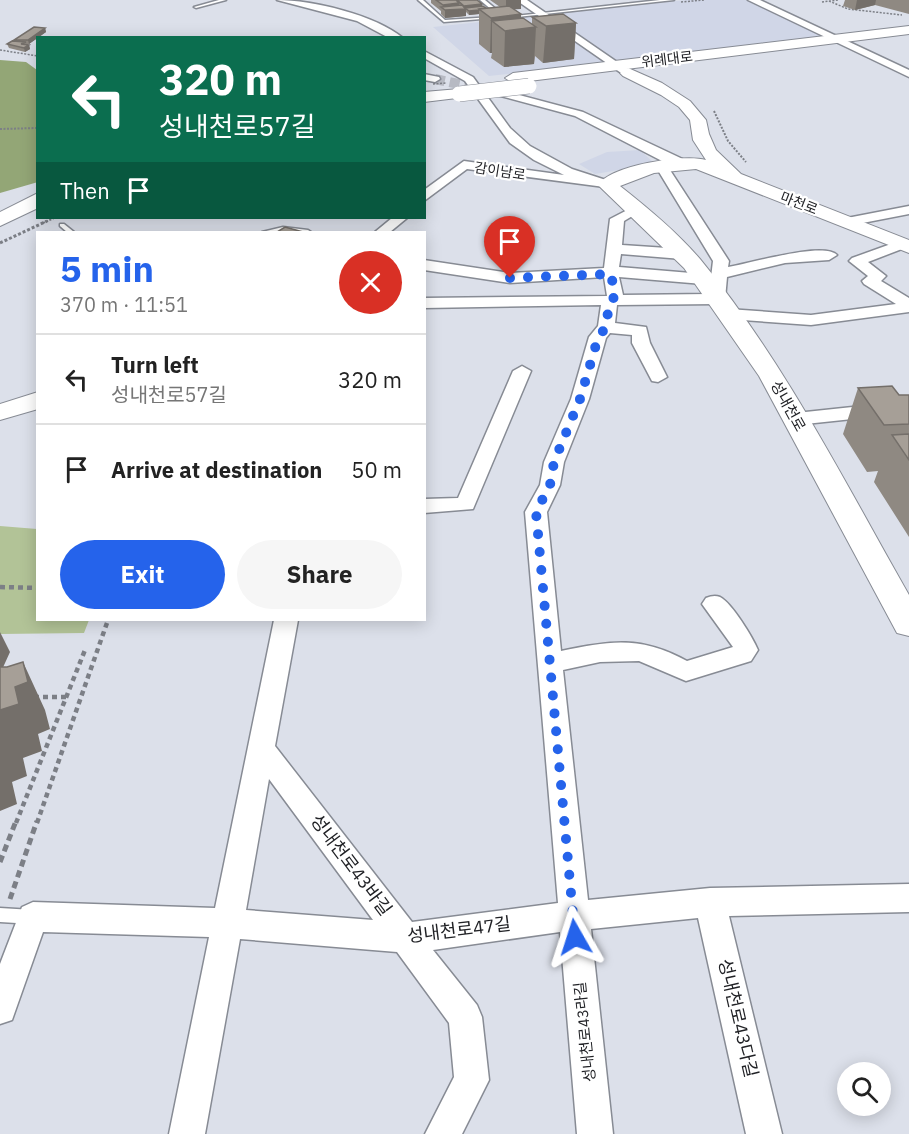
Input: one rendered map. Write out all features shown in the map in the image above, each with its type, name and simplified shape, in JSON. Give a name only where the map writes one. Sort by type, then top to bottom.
[{"type":"main road","name":"위례대로","points":[[438,86],[529,86],[622,69],[837,39],[908,23]]},
{"type":"main road","name":"위례대로","points":[[426,95],[438,86],[909,39]]},
{"type":"main road","points":[[622,69],[706,113],[737,164],[782,196]]},
{"type":"main road","points":[[706,113],[700,135],[707,149],[724,170],[757,187]]},
{"type":"main road","points":[[597,184],[687,163]]},
{"type":"main road","name":"마천로","points":[[687,163],[701,165],[905,246]]},
{"type":"main road","name":"성내천로","points":[[597,184],[637,209],[717,291],[772,376],[909,624]]},
{"type":"main road","points":[[0,220],[36,200]]},
{"type":"main road","points":[[0,238],[36,218]]},
{"type":"main road","points":[[0,412],[36,401]]},
{"type":"street","points":[[282,0],[360,19],[394,36]]},
{"type":"street","points":[[521,0],[622,69]]},
{"type":"street","points":[[753,0],[909,74]]},
{"type":"street","name":"성내천로","points":[[426,55],[467,77],[479,88],[507,132],[531,152],[597,184]]},
{"type":"street","points":[[497,92],[579,114],[667,158],[687,163]]},
{"type":"street","name":"감이남로","points":[[426,195],[464,165],[597,184]]},
{"type":"street","points":[[662,167],[721,261],[717,291]]},
{"type":"street","points":[[637,209],[617,219],[613,249],[682,254]]},
{"type":"street","points":[[847,222],[909,210]]},
{"type":"street","points":[[383,231],[399,219]]},
{"type":"street","points":[[905,246],[857,261],[878,276],[870,281],[909,306]]},
{"type":"street","name":"성내천로43라길","points":[[595,1134],[536,512],[550,485],[554,462],[580,399],[598,338],[606,327],[612,286],[613,249]]},
{"type":"street","points":[[426,265],[510,278],[717,291],[748,269],[784,259],[829,255]]},
{"type":"street","points":[[612,286],[619,272],[717,291],[811,320],[909,306]]},
{"type":"street","points":[[426,303],[612,286]]},
{"type":"street","points":[[606,327],[640,331],[640,343],[658,376]]},
{"type":"street","points":[[426,506],[466,504],[522,371]]},
{"type":"street","points":[[796,419],[896,412]]},
{"type":"street","points":[[549,664],[590,654],[636,651],[662,658],[686,670],[742,654],[746,650],[743,642],[714,604]]},
{"type":"street","points":[[187,1134],[286,621]]},
{"type":"street","name":"성내천로43바길","points":[[262,749],[465,1017],[472,1080],[443,1134]]},
{"type":"street","name":"성내천로47길","points":[[13,916],[227,923],[407,938],[573,916],[710,902],[909,898]]},
{"type":"street","name":"성내천로43다길","points":[[710,902],[764,1134]]},
{"type":"street","points":[[0,1008],[13,916]]},
{"type":"lane","points":[[196,7],[224,0]]},
{"type":"lane","points":[[420,0],[444,21],[542,14],[672,0]]},
{"type":"lane","points":[[482,0],[504,17]]},
{"type":"lane","points":[[62,225],[70,231]]},
{"type":"lane","points":[[271,231],[283,229],[300,231]]},
{"type":"path","points":[[822,2],[836,0]]},
{"type":"path","points":[[829,1],[848,9],[908,23]]},
{"type":"path","points":[[0,50],[36,56]]},
{"type":"path","points":[[706,113],[717,114],[728,141],[748,164]]},
{"type":"path","points":[[706,113],[715,113],[727,148],[750,168]]},
{"type":"path","points":[[0,129],[21,131],[36,128]]},
{"type":"path","points":[[0,243],[52,219]]},
{"type":"path","points":[[0,587],[36,588]]},
{"type":"path","points":[[13,916],[108,621]]},
{"type":"path","points":[[0,862],[85,650]]},
{"type":"path","points":[[23,696],[66,698]]},
{"type":"shaded area","points":[[686,0],[748,0],[827,39],[489,76],[433,27]]},
{"type":"shaded area","points":[[640,150],[655,164],[595,174],[579,164],[607,152]]},
{"type":"green space","points":[[0,60],[26,62],[36,69],[36,183],[0,193]]},
{"type":"green space","points":[[0,526],[36,529],[36,621],[89,621],[84,633],[0,634]]},
{"type":"building","points":[[436,0],[456,0],[459,3],[443,5]]},
{"type":"building","points":[[457,0],[477,0],[482,4],[464,6]]},
{"type":"building","points":[[462,5],[466,9],[445,10],[441,7]]},
{"type":"building","points":[[483,6],[486,8],[469,11],[465,8]]},
{"type":"building","points":[[509,6],[521,14],[491,18],[479,9]]},
{"type":"building","points":[[563,14],[576,23],[546,26],[532,17]]},
{"type":"building","points":[[523,18],[536,27],[505,31],[492,21]]},
{"type":"building","points":[[34,27],[45,28],[28,40],[14,40]]},
{"type":"building","points":[[12,41],[26,42],[21,44],[29,45],[24,48],[7,44]]},
{"type":"building","points":[[285,227],[299,231],[279,231]]},
{"type":"building","points":[[892,386],[899,395],[909,395],[909,424],[884,425],[858,388]]},
{"type":"building","points":[[909,434],[909,460],[892,435]]},
{"type":"building","points":[[23,662],[28,682],[15,687],[19,704],[0,710],[0,667]]},
{"type":"tunnel","points":[[435,79],[496,92]]},
{"type":"route","points":[[510,278],[584,273],[611,274],[615,296],[609,304],[606,327],[598,338],[580,399],[554,462],[550,485],[539,502],[536,512],[536,532],[575,937]]}]
